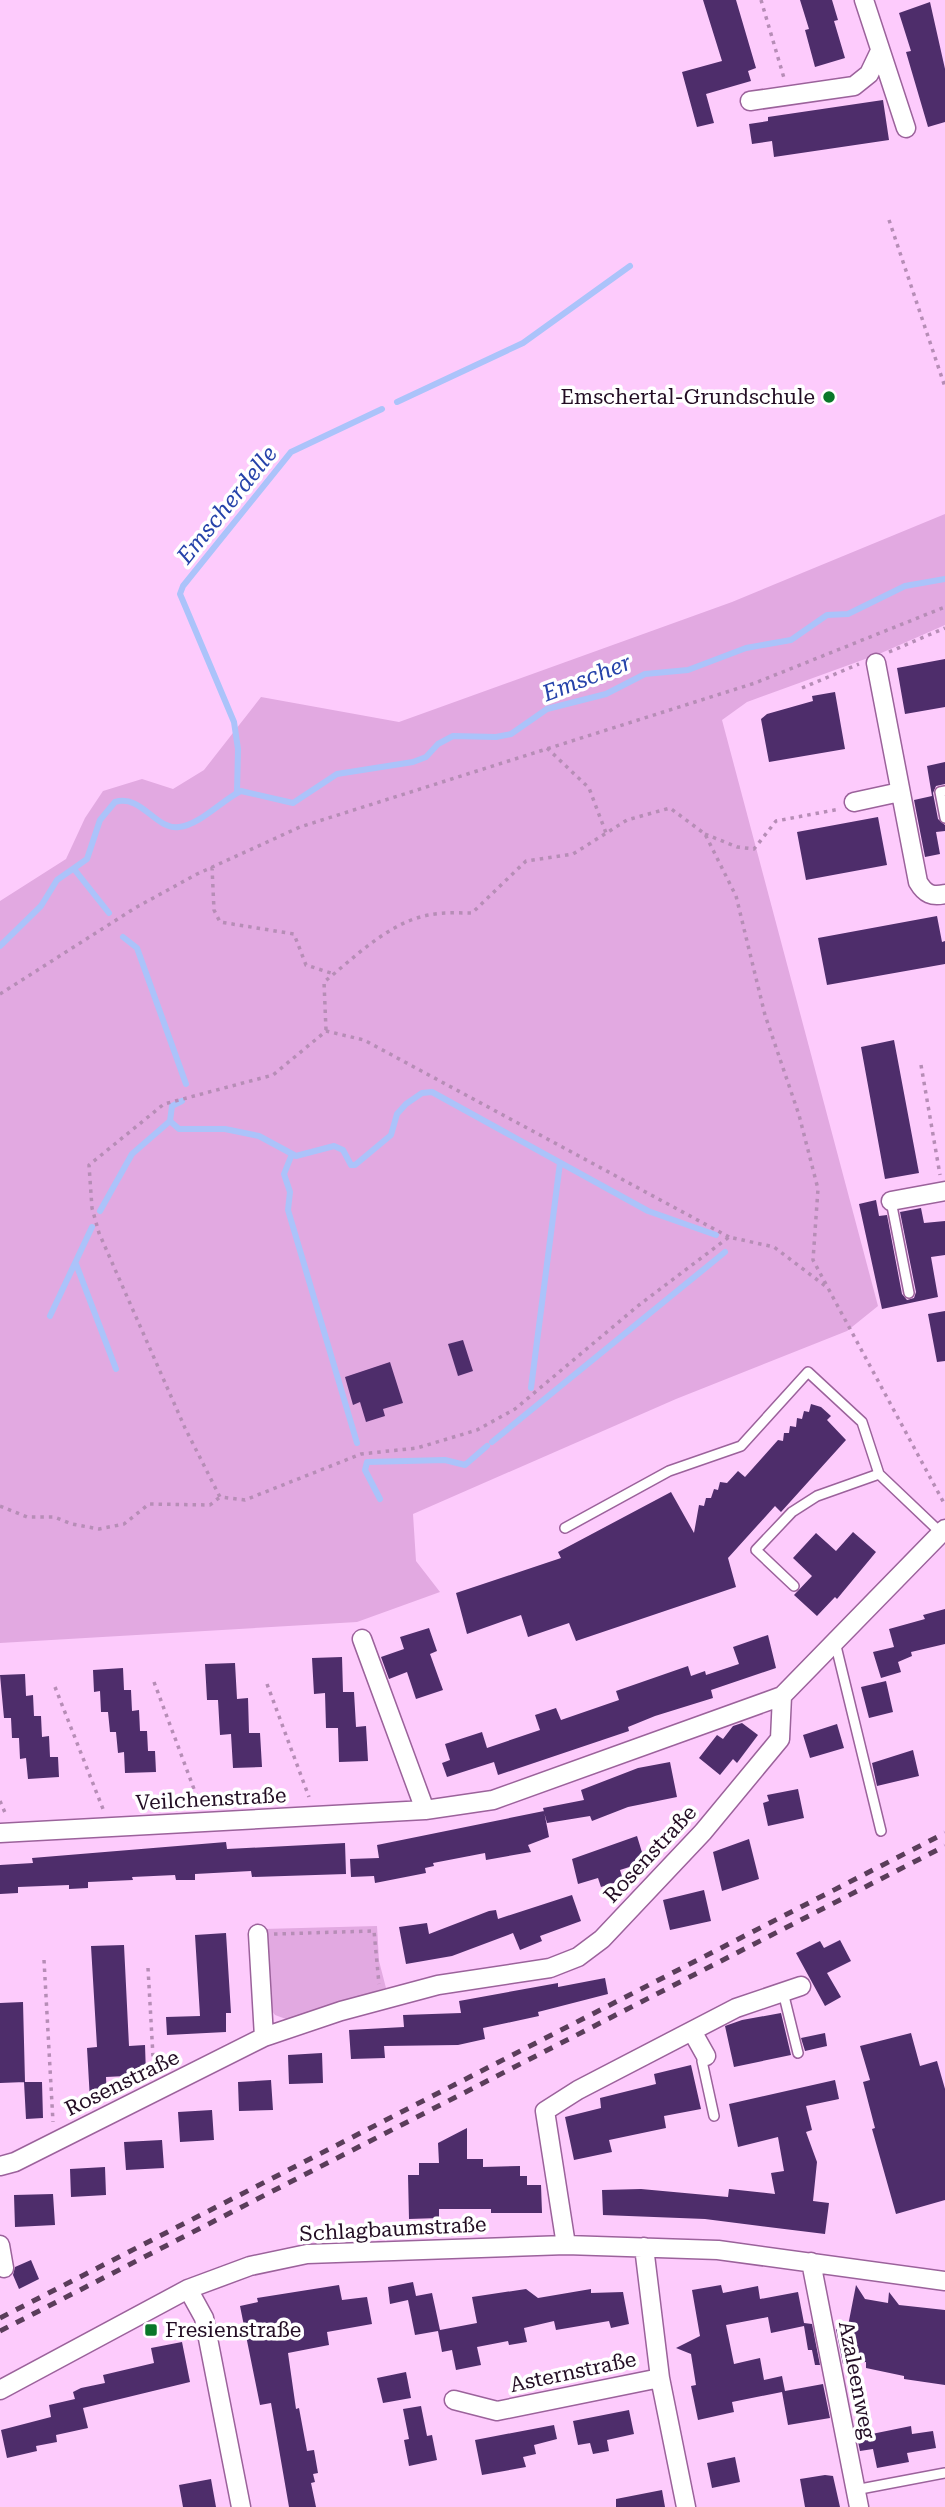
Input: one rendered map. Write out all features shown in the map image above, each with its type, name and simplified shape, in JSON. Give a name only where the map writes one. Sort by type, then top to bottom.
[{"type":"street","points":[[864,0],[906,128]]},
{"type":"street","points":[[750,101],[854,86],[869,74],[880,51]]},
{"type":"street","points":[[876,663],[918,882],[923,891],[935,896],[945,894]]},
{"type":"street","points":[[854,802],[900,792]]},
{"type":"street","points":[[891,1201],[944,1191]]},
{"type":"street","points":[[782,1696],[943,1531]]},
{"type":"street","points":[[362,1639],[425,1810]]},
{"type":"street","name":"Veilchenstraße","points":[[0,1833],[425,1810],[493,1800],[782,1696]]},
{"type":"street","name":"Rosenstraße","points":[[0,2166],[54,2142],[264,2037],[438,1985],[550,1968],[578,1957],[602,1939],[703,1832],[780,1739],[782,1696]]},
{"type":"street","points":[[258,1934],[264,2037]]},
{"type":"street","points":[[566,2245],[545,2111],[578,2090],[736,2008],[802,1986]]},
{"type":"street","points":[[692,2031],[706,2056]]},
{"type":"street","points":[[0,2245],[4,2268]]},
{"type":"street","name":"Schlagbaumstraße","points":[[0,2390],[188,2289],[250,2266],[307,2254],[566,2245],[723,2250],[945,2281]]},
{"type":"street","name":"Asternstraße","points":[[644,2247],[660,2378],[686,2507]]},
{"type":"street","name":"Azaleenweg","points":[[811,2262],[857,2498]]},
{"type":"street","points":[[188,2289],[204,2318],[241,2507]]},
{"type":"street","name":"Asternstraße","points":[[454,2400],[497,2411],[660,2378]]},
{"type":"lane","points":[[945,791],[940,792],[945,818]]},
{"type":"lane","points":[[891,1201],[909,1293]]},
{"type":"lane","points":[[565,1528],[669,1471],[741,1446],[808,1372],[862,1422],[879,1474],[943,1531]]},
{"type":"lane","points":[[794,1586],[756,1550],[792,1512],[817,1496],[879,1474]]},
{"type":"lane","points":[[835,1642],[881,1831]]},
{"type":"lane","points":[[783,1992],[798,2053]]},
{"type":"lane","points":[[706,2056],[702,2061],[714,2116]]},
{"type":"lane","points":[[857,2498],[945,2473]]},
{"type":"path","points":[[761,0],[790,95]]},
{"type":"path","points":[[889,220],[945,387]]},
{"type":"path","points":[[0,994],[135,908],[212,867],[300,827],[755,683],[945,607]]},
{"type":"path","points":[[546,747],[589,788],[606,833]]},
{"type":"path","points":[[326,1031],[324,982],[398,927],[428,915],[472,913],[526,861],[573,854],[627,820],[670,808],[705,834],[737,848],[754,849],[776,821],[848,807],[854,802]]},
{"type":"path","points":[[705,834],[736,896],[765,1015],[818,1189],[813,1260],[945,1505]]},
{"type":"path","points":[[212,867],[214,910],[220,922],[294,934],[306,965],[334,974]]},
{"type":"path","points":[[326,1031],[364,1040],[729,1237],[774,1247],[828,1288]]},
{"type":"path","points":[[220,1497],[185,1427],[99,1233],[92,1209],[89,1165],[164,1104],[273,1075],[326,1031]]},
{"type":"path","points":[[921,1065],[944,1191]]},
{"type":"path","points":[[0,1506],[27,1517],[54,1517],[72,1524],[99,1529],[124,1524],[149,1504],[210,1505],[220,1497],[245,1500],[361,1454],[417,1448],[477,1430],[516,1409],[639,1305],[729,1237]]},
{"type":"path","points":[[154,1682],[206,1823]]},
{"type":"path","points":[[267,1684],[316,1815]]},
{"type":"path","points":[[55,1687],[110,1828]]},
{"type":"path","points":[[258,1934],[374,1931],[384,1999]]},
{"type":"path","points":[[44,1960],[54,2142]]},
{"type":"path","points":[[148,1968],[155,2092]]},
{"type":"shaded area","points":[[945,514],[945,625],[879,654],[747,702],[722,720],[878,1306],[847,1331],[676,1399],[413,1514],[416,1561],[440,1592],[357,1622],[0,1643],[0,901],[66,859],[85,818],[103,791],[142,779],[173,789],[204,770],[261,697],[399,722],[732,602]]},
{"type":"shaded area","points":[[377,1926],[379,1961],[386,1988],[286,2019],[275,2015],[266,2002],[263,1929]]},
{"type":"building","points":[[703,0],[736,0],[756,68],[748,71],[751,81],[706,94],[714,123],[697,127],[682,72],[722,61]]},
{"type":"building","points":[[800,0],[832,0],[838,20],[834,21],[845,58],[815,67],[805,30],[809,29]]},
{"type":"building","points":[[930,2],[945,69],[945,122],[928,127],[906,52],[911,51],[899,13]]},
{"type":"building","points":[[883,100],[889,140],[774,157],[772,141],[752,144],[749,124],[768,121],[768,117]]},
{"type":"building","points":[[945,659],[945,707],[905,714],[897,668]]},
{"type":"building","points":[[835,692],[845,749],[769,762],[761,719],[767,714],[813,701],[812,696]]},
{"type":"building","points":[[945,762],[945,784],[936,786],[933,793],[938,819],[945,825],[945,831],[936,832],[940,854],[925,857],[914,800],[932,796],[927,766]]},
{"type":"building","points":[[878,817],[887,865],[806,880],[797,832]]},
{"type":"building","points":[[937,916],[942,942],[945,941],[945,964],[827,985],[818,938]]},
{"type":"building","points":[[894,1040],[919,1173],[885,1179],[861,1047]]},
{"type":"building","points":[[876,1200],[879,1216],[887,1215],[902,1294],[907,1300],[914,1298],[916,1292],[900,1212],[921,1208],[924,1223],[945,1221],[945,1255],[931,1257],[938,1297],[882,1309],[859,1204]]},
{"type":"building","points":[[945,1311],[945,1361],[937,1362],[928,1314]]},
{"type":"building","points":[[463,1340],[473,1371],[458,1376],[448,1344]]},
{"type":"building","points":[[390,1362],[403,1403],[383,1409],[385,1416],[366,1422],[360,1402],[353,1405],[345,1377]]},
{"type":"building","points":[[811,1404],[821,1407],[831,1416],[827,1420],[846,1440],[781,1512],[775,1506],[728,1558],[736,1587],[576,1641],[569,1623],[528,1637],[521,1615],[467,1634],[456,1593],[561,1558],[558,1552],[671,1492],[694,1533],[699,1505],[704,1506],[706,1498],[711,1498],[714,1489],[718,1490],[720,1482],[727,1483],[738,1471],[745,1477],[778,1440],[783,1441],[784,1433],[789,1433],[790,1426],[796,1427],[797,1418],[802,1419],[804,1411],[809,1412]]},
{"type":"building","points":[[853,1532],[876,1552],[837,1599],[835,1597],[817,1616],[794,1595],[812,1576],[793,1558],[816,1533],[836,1551]]},
{"type":"building","points":[[945,1609],[945,1644],[911,1652],[912,1656],[898,1662],[901,1672],[881,1678],[873,1652],[894,1647],[889,1629],[925,1619],[923,1615]]},
{"type":"building","points":[[429,1628],[437,1651],[430,1654],[443,1690],[416,1699],[407,1672],[389,1679],[381,1657],[404,1649],[400,1637]]},
{"type":"building","points":[[768,1635],[776,1668],[711,1690],[713,1698],[655,1716],[628,1727],[629,1731],[498,1775],[494,1762],[447,1777],[442,1763],[450,1760],[445,1744],[482,1732],[487,1748],[540,1730],[535,1715],[556,1708],[561,1720],[619,1700],[616,1691],[688,1666],[691,1676],[705,1671],[706,1675],[739,1664],[733,1647]]},
{"type":"building","points":[[342,1657],[343,1692],[354,1692],[356,1727],[366,1726],[368,1761],[339,1762],[338,1728],[326,1728],[325,1693],[314,1694],[312,1658]]},
{"type":"building","points":[[235,1663],[237,1699],[248,1698],[249,1733],[260,1733],[262,1767],[233,1768],[231,1734],[220,1735],[218,1700],[207,1700],[205,1664]]},
{"type":"building","points":[[123,1668],[124,1690],[131,1690],[132,1711],[139,1710],[140,1731],[147,1731],[148,1751],[155,1751],[156,1772],[125,1773],[124,1752],[118,1753],[116,1732],[110,1732],[108,1712],[101,1712],[100,1691],[94,1692],[93,1670]]},
{"type":"building","points":[[25,1674],[26,1696],[33,1695],[34,1716],[41,1716],[42,1737],[49,1736],[50,1757],[58,1757],[59,1777],[28,1779],[26,1758],[20,1759],[19,1738],[12,1738],[11,1718],[4,1718],[0,1675]]},
{"type":"building","points":[[886,1681],[893,1712],[869,1718],[861,1687]]},
{"type":"building","points":[[742,1723],[758,1735],[737,1763],[733,1759],[720,1775],[699,1758],[717,1735],[723,1739],[733,1726]]},
{"type":"building","points":[[837,1724],[844,1748],[810,1758],[803,1735]]},
{"type":"building","points":[[913,1750],[919,1776],[877,1786],[872,1763]]},
{"type":"building","points":[[670,1762],[677,1797],[628,1807],[592,1821],[590,1816],[547,1823],[543,1808],[584,1800],[581,1790],[638,1768]]},
{"type":"building","points":[[798,1789],[804,1818],[768,1826],[763,1803],[769,1801],[767,1795]]},
{"type":"building","points":[[544,1811],[549,1837],[528,1845],[531,1852],[486,1860],[485,1853],[433,1863],[434,1866],[425,1868],[426,1873],[375,1883],[374,1876],[351,1877],[350,1859],[379,1858],[377,1845]]},
{"type":"building","points":[[637,1836],[645,1862],[620,1870],[623,1880],[601,1887],[598,1878],[578,1884],[572,1859]]},
{"type":"building","points":[[749,1839],[759,1879],[722,1891],[713,1852]]},
{"type":"building","points":[[226,1842],[227,1849],[345,1843],[346,1874],[252,1877],[251,1871],[195,1874],[195,1880],[176,1880],[175,1875],[132,1877],[133,1880],[88,1882],[88,1888],[69,1889],[69,1885],[18,1887],[18,1893],[0,1894],[0,1865],[33,1863],[32,1858]]},
{"type":"building","points":[[704,1890],[711,1921],[670,1930],[663,1900]]},
{"type":"building","points":[[572,1895],[581,1921],[540,1936],[542,1941],[520,1950],[513,1933],[452,1956],[406,1964],[399,1927],[427,1923],[429,1934],[489,1911],[496,1910],[498,1919]]},
{"type":"building","points":[[226,1933],[231,2013],[226,2013],[226,2032],[167,2035],[166,2017],[200,2016],[195,1935]]},
{"type":"building","points":[[840,1940],[851,1961],[827,1973],[841,1997],[825,2006],[796,1953],[820,1941],[824,1948]]},
{"type":"building","points":[[124,1945],[129,2046],[145,2045],[146,2075],[106,2077],[107,2099],[90,2100],[87,2048],[97,2047],[91,1946]]},
{"type":"building","points":[[605,1978],[608,1994],[538,2012],[539,2016],[483,2028],[485,2039],[458,2045],[384,2046],[385,2058],[351,2059],[349,2030],[404,2027],[403,2015],[461,2013],[459,2001],[558,1983],[558,1987]]},
{"type":"building","points":[[23,2002],[25,2082],[0,2083],[0,2003]]},
{"type":"building","points":[[781,2013],[791,2055],[734,2067],[725,2026]]},
{"type":"building","points":[[825,2033],[827,2046],[805,2051],[801,2038]]},
{"type":"building","points":[[911,2033],[920,2066],[937,2061],[945,2089],[945,2200],[896,2214],[872,2129],[875,2128],[863,2082],[870,2080],[860,2046]]},
{"type":"building","points":[[322,2053],[323,2083],[289,2084],[288,2055]]},
{"type":"building","points":[[691,2065],[701,2109],[664,2116],[666,2128],[609,2140],[612,2152],[574,2160],[565,2117],[601,2108],[600,2098],[656,2084],[654,2074]]},
{"type":"building","points":[[271,2080],[273,2110],[239,2111],[238,2082]]},
{"type":"building","points":[[835,2080],[839,2099],[806,2106],[812,2130],[806,2132],[817,2162],[813,2201],[829,2203],[825,2234],[705,2219],[603,2215],[602,2190],[641,2189],[728,2197],[729,2189],[775,2194],[771,2173],[784,2171],[778,2137],[738,2147],[729,2104]]},
{"type":"building","points":[[24,2082],[42,2082],[43,2118],[26,2119]]},
{"type":"building","points":[[212,2110],[214,2140],[180,2142],[178,2112]]},
{"type":"building","points":[[467,2128],[467,2159],[483,2159],[483,2167],[520,2166],[520,2176],[527,2176],[527,2185],[541,2185],[542,2213],[439,2209],[439,2218],[409,2219],[408,2175],[419,2175],[419,2163],[439,2163],[438,2143]]},
{"type":"building","points":[[162,2140],[164,2168],[126,2170],[124,2142]]},
{"type":"building","points":[[105,2167],[106,2195],[71,2197],[70,2169]]},
{"type":"building","points":[[53,2194],[55,2225],[15,2227],[14,2195]]},
{"type":"building","points":[[31,2260],[39,2279],[19,2289],[13,2275],[15,2267]]},
{"type":"building","points":[[413,2282],[416,2296],[432,2293],[440,2330],[477,2323],[472,2297],[526,2289],[538,2298],[591,2289],[591,2293],[623,2292],[629,2324],[611,2328],[609,2321],[556,2330],[554,2321],[524,2328],[527,2342],[509,2345],[508,2341],[477,2347],[481,2365],[456,2370],[452,2350],[442,2352],[438,2331],[415,2335],[408,2300],[390,2304],[388,2287]]},
{"type":"building","points":[[339,2285],[342,2300],[367,2297],[372,2324],[327,2332],[329,2345],[288,2353],[296,2409],[299,2408],[307,2451],[314,2450],[318,2473],[313,2474],[315,2482],[311,2483],[316,2507],[289,2507],[271,2403],[260,2405],[240,2306],[258,2302],[257,2298]]},
{"type":"building","points":[[721,2285],[723,2293],[758,2286],[760,2299],[798,2292],[804,2323],[812,2324],[820,2365],[815,2365],[812,2350],[808,2350],[804,2326],[771,2333],[768,2317],[726,2325],[734,2364],[760,2358],[764,2380],[782,2376],[785,2391],[823,2384],[830,2418],[788,2425],[782,2392],[732,2402],[734,2412],[698,2420],[691,2386],[696,2385],[691,2354],[676,2348],[700,2336],[692,2290]]},
{"type":"building","points":[[856,2285],[865,2299],[888,2303],[889,2292],[899,2305],[945,2310],[945,2385],[904,2379],[904,2376],[866,2368],[866,2362],[843,2364],[836,2329],[847,2331]]},
{"type":"building","points":[[182,2342],[190,2382],[83,2408],[88,2428],[56,2435],[57,2442],[36,2446],[37,2451],[7,2458],[1,2430],[51,2417],[49,2405],[75,2399],[73,2392],[81,2388],[105,2383],[103,2375],[154,2363],[151,2348]]},
{"type":"building","points":[[406,2372],[411,2398],[383,2403],[377,2378]]},
{"type":"building","points":[[421,2406],[427,2436],[432,2435],[437,2460],[409,2466],[404,2440],[409,2439],[403,2409]]},
{"type":"building","points":[[629,2410],[634,2434],[607,2440],[609,2451],[593,2454],[590,2443],[578,2445],[573,2421]]},
{"type":"building","points":[[554,2425],[557,2439],[534,2445],[536,2454],[523,2457],[526,2467],[482,2475],[475,2440]]},
{"type":"building","points":[[911,2426],[912,2434],[933,2431],[936,2448],[907,2453],[909,2462],[877,2468],[873,2449],[860,2451],[857,2437]]},
{"type":"building","points":[[735,2457],[740,2482],[712,2488],[707,2463]]},
{"type":"building","points":[[833,2476],[840,2507],[805,2507],[800,2479]]},
{"type":"building","points":[[211,2479],[216,2507],[183,2507],[179,2485]]},
{"type":"building","points":[[662,2490],[665,2507],[616,2507],[616,2499]]},
{"type":"waterway","name":"Emscherdelle","points":[[397,402],[523,343],[630,266]]},
{"type":"waterway","name":"Emscherdelle","points":[[237,793],[238,749],[234,722],[180,594],[183,586],[291,452],[382,409]]},
{"type":"waterway","name":"Emscher","points":[[0,946],[41,906],[57,880],[87,859],[100,820],[115,802],[133,803],[163,823],[179,827],[195,822],[241,791],[293,803],[337,774],[413,762],[426,757],[438,744],[453,736],[496,737],[511,734],[547,709],[606,694],[645,674],[688,670],[746,648],[791,640],[827,615],[848,614],[905,586],[945,579]]},
{"type":"waterway","points":[[74,869],[109,913]]},
{"type":"waterway","points":[[123,937],[137,948],[186,1084]]},
{"type":"waterway","points":[[182,1101],[172,1106],[170,1121],[179,1129],[225,1129],[259,1136],[296,1156],[334,1146],[343,1150],[351,1165],[355,1165],[391,1135],[397,1114],[406,1104],[422,1093],[432,1092],[648,1211],[716,1235]]},
{"type":"waterway","points":[[100,1211],[132,1154],[170,1121]]},
{"type":"waterway","points":[[292,1154],[284,1174],[290,1192],[288,1210],[357,1443]]},
{"type":"waterway","points":[[531,1388],[560,1163]]},
{"type":"waterway","points":[[50,1316],[92,1227]]},
{"type":"waterway","points":[[492,1442],[725,1252]]},
{"type":"waterway","points":[[76,1264],[116,1369]]},
{"type":"waterway","points":[[380,1499],[365,1470],[367,1462],[445,1460],[465,1465],[487,1446]]},
{"type":"railway","points":[[0,2318],[945,1833]]},
{"type":"railway","points":[[0,2331],[945,1846]]},
{"type":"place","name":"Emschertal-Grundschule","points":[[829,397]]},
{"type":"place","name":"Fresienstraße","points":[[151,2330]]}]
